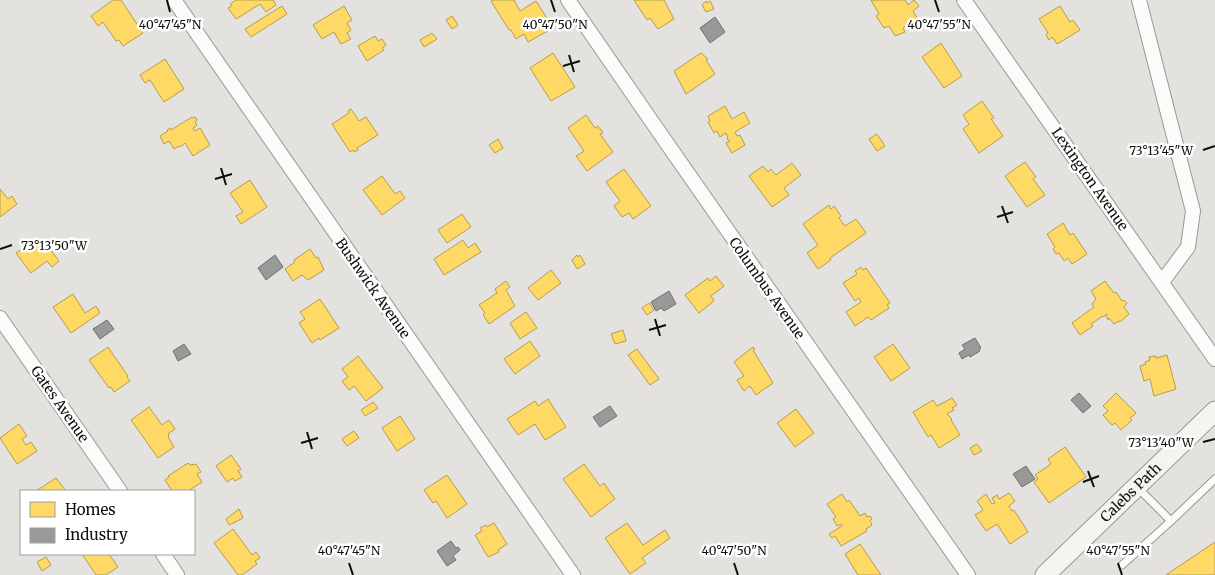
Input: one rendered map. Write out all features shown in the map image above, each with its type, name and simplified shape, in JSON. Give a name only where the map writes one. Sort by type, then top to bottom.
[{"type":"street","name":"Bushwick Avenue","points":[[174,0],[573,575]]},
{"type":"street","name":"Columbus Avenue","points":[[568,0],[968,575]]},
{"type":"street","name":"Lexington Avenue","points":[[964,0],[1215,359]]},
{"type":"street","points":[[1139,0],[1193,211],[1188,246],[1162,282]]},
{"type":"street","name":"Gates Avenue","points":[[0,318],[119,490]]},
{"type":"street","name":"Calebs Path","points":[[1045,575],[1215,411]]},
{"type":"street","points":[[164,555],[177,575]]},
{"type":"lane","points":[[1122,565],[1215,480]]},
{"type":"lane","points":[[1137,486],[1171,521]]},
{"type":"building: Homes","points":[[113,0],[121,0],[143,33],[123,46],[119,40],[116,41],[103,22],[98,26],[91,16]]},
{"type":"building: Homes","points":[[236,0],[273,0],[276,5],[266,12],[260,4],[236,19],[228,8]]},
{"type":"building: Homes","points":[[492,0],[514,0],[520,11],[536,1],[553,28],[528,42],[524,34],[516,39]]},
{"type":"building: Homes","points":[[634,0],[664,0],[674,19],[658,29],[650,18],[647,20]]},
{"type":"building: Homes","points":[[871,0],[905,0],[908,5],[914,0],[919,6],[913,11],[917,18],[903,28],[905,32],[895,36],[889,26],[884,28],[876,16],[879,14]]},
{"type":"building: Homes","points":[[706,1],[707,3],[710,1],[714,9],[706,12],[702,5]]},
{"type":"building: Homes","points":[[282,6],[287,14],[251,37],[245,29]]},
{"type":"building: Homes","points":[[344,6],[352,20],[347,23],[351,30],[347,33],[351,39],[341,44],[334,32],[322,39],[313,25]]},
{"type":"building: Homes","points":[[1060,6],[1070,22],[1073,20],[1080,30],[1057,44],[1052,37],[1049,40],[1046,35],[1048,33],[1039,19]]},
{"type":"building: Homes","points":[[452,16],[458,25],[452,29],[446,20]]},
{"type":"building: Homes","points":[[432,33],[437,39],[424,47],[420,40]]},
{"type":"building: Homes","points":[[375,36],[378,41],[382,39],[386,45],[382,48],[384,50],[367,61],[358,46]]},
{"type":"building: Homes","points":[[941,43],[962,76],[944,88],[922,57]]},
{"type":"building: Homes","points":[[553,53],[575,87],[551,101],[530,68]]},
{"type":"building: Homes","points":[[701,53],[708,59],[706,60],[715,74],[686,94],[674,71]]},
{"type":"building: Homes","points":[[165,59],[184,89],[164,102],[150,80],[145,83],[140,75]]},
{"type":"building: Homes","points":[[982,101],[994,118],[991,119],[1003,136],[979,153],[963,129],[969,124],[963,115]]},
{"type":"building: Homes","points":[[725,106],[732,119],[744,112],[750,123],[735,132],[737,136],[740,135],[745,145],[732,153],[726,143],[730,141],[727,139],[726,133],[720,137],[717,131],[714,133],[708,122],[710,121],[708,116]]},
{"type":"building: Homes","points":[[351,109],[359,121],[366,117],[378,135],[357,148],[358,150],[354,152],[353,150],[350,152],[332,124],[349,113],[348,111]]},
{"type":"building: Homes","points":[[586,115],[595,128],[598,126],[603,133],[600,134],[613,152],[587,171],[576,156],[584,151],[568,128]]},
{"type":"building: Homes","points":[[195,117],[197,120],[195,122],[197,125],[193,128],[195,131],[200,128],[210,145],[193,156],[185,143],[174,149],[169,141],[164,144],[160,136],[170,128],[171,130]]},
{"type":"building: Homes","points":[[877,134],[885,146],[877,151],[869,139]]},
{"type":"building: Homes","points":[[498,139],[503,148],[495,153],[489,145]]},
{"type":"building: Homes","points":[[1025,162],[1036,177],[1033,179],[1045,195],[1027,207],[1005,176]]},
{"type":"building: Homes","points":[[792,163],[801,175],[784,188],[789,195],[772,207],[749,176],[763,166],[768,172],[771,169],[776,175]]},
{"type":"building: Homes","points":[[624,169],[651,206],[633,219],[629,213],[622,217],[614,206],[620,201],[606,182]]},
{"type":"building: Homes","points":[[382,176],[395,194],[400,191],[405,198],[382,215],[363,190]]},
{"type":"building: Homes","points":[[250,180],[267,207],[241,224],[236,216],[243,212],[230,193]]},
{"type":"building: Homes","points":[[0,189],[8,199],[12,196],[17,204],[0,217]]},
{"type":"building: Homes","points":[[829,205],[831,209],[834,206],[845,226],[856,219],[866,233],[830,258],[831,260],[818,269],[807,253],[818,245],[803,224]]},
{"type":"building: Homes","points":[[462,214],[471,227],[447,243],[438,230]]},
{"type":"building: Homes","points":[[1063,223],[1070,235],[1073,233],[1087,254],[1072,264],[1068,258],[1064,261],[1059,253],[1056,254],[1053,249],[1055,247],[1047,234]]},
{"type":"building: Homes","points":[[463,240],[468,248],[475,243],[481,252],[444,275],[434,259]]},
{"type":"building: Homes","points":[[33,241],[37,246],[44,241],[59,261],[52,267],[47,261],[31,273],[16,253]]},
{"type":"building: Homes","points":[[310,249],[316,258],[318,257],[324,270],[308,280],[302,275],[293,281],[285,269]]},
{"type":"building: Homes","points":[[577,255],[578,257],[580,255],[585,264],[577,269],[572,260]]},
{"type":"building: Homes","points":[[861,267],[863,270],[866,268],[890,303],[887,305],[889,308],[871,320],[868,317],[855,326],[846,312],[861,302],[859,298],[855,301],[843,283],[857,274],[855,271]]},
{"type":"building: Homes","points":[[551,270],[561,283],[538,300],[528,288]]},
{"type":"building: Homes","points":[[716,276],[724,286],[711,296],[714,301],[699,313],[685,295],[708,278],[710,281]]},
{"type":"building: Homes","points":[[506,281],[510,287],[506,290],[515,306],[489,324],[483,315],[485,313],[479,305],[497,293],[495,289]]},
{"type":"building: Homes","points":[[1105,281],[1122,301],[1124,300],[1127,303],[1124,307],[1129,314],[1120,322],[1114,324],[1109,318],[1108,320],[1106,314],[1091,324],[1093,326],[1080,335],[1072,323],[1094,307],[1092,304],[1096,299],[1091,291]]},
{"type":"building: Homes","points":[[73,294],[85,313],[96,306],[100,313],[71,333],[53,307]]},
{"type":"building: Homes","points":[[320,299],[339,328],[312,343],[299,323],[305,319],[300,312]]},
{"type":"building: Homes","points":[[649,303],[654,310],[647,315],[642,308]]},
{"type":"building: Homes","points":[[526,312],[537,328],[520,339],[510,323]]},
{"type":"building: Homes","points":[[623,330],[626,341],[615,344],[611,334]]},
{"type":"building: Homes","points":[[530,341],[540,356],[515,374],[504,359]]},
{"type":"building: Homes","points":[[893,344],[910,368],[891,381],[874,357]]},
{"type":"building: Homes","points":[[108,347],[130,381],[114,392],[89,360]]},
{"type":"building: Homes","points":[[753,347],[773,383],[756,395],[750,386],[744,391],[737,380],[744,376],[734,362]]},
{"type":"building: Homes","points":[[637,349],[659,379],[650,385],[628,355]]},
{"type":"building: Homes","points":[[1167,355],[1176,389],[1154,396],[1150,379],[1144,381],[1140,366],[1150,360],[1149,357],[1156,356],[1156,358]]},
{"type":"building: Homes","points":[[358,356],[383,388],[366,401],[354,386],[349,390],[342,381],[348,377],[342,369]]},
{"type":"building: Homes","points":[[1116,393],[1136,413],[1130,418],[1132,420],[1121,430],[1115,423],[1112,425],[1103,415],[1108,411],[1103,406]]},
{"type":"building: Homes","points":[[952,398],[957,405],[952,408],[954,410],[947,414],[952,419],[960,435],[939,448],[931,435],[928,437],[913,412],[933,400],[937,406]]},
{"type":"building: Homes","points":[[548,399],[566,427],[545,440],[535,424],[518,435],[507,419],[535,401],[538,406]]},
{"type":"building: Homes","points":[[373,402],[378,408],[365,416],[361,410]]},
{"type":"building: Homes","points":[[149,407],[162,425],[169,420],[175,429],[168,434],[174,447],[158,458],[131,420]]},
{"type":"building: Homes","points":[[796,409],[814,433],[795,447],[777,423]]},
{"type":"building: Homes","points":[[400,416],[415,439],[397,451],[382,428]]},
{"type":"building: Homes","points":[[19,424],[27,436],[22,439],[26,445],[31,442],[37,451],[17,464],[0,438]]},
{"type":"building: Homes","points":[[354,431],[359,438],[347,446],[342,439]]},
{"type":"building: Homes","points":[[977,444],[982,451],[974,455],[970,448]]},
{"type":"building: Homes","points":[[1065,447],[1086,477],[1049,503],[1034,482],[1038,479],[1035,475],[1051,464],[1048,459]]},
{"type":"building: Homes","points":[[231,455],[241,469],[238,471],[242,477],[235,481],[233,478],[227,482],[216,466]]},
{"type":"building: Homes","points":[[188,463],[190,465],[196,464],[201,472],[197,474],[202,482],[190,490],[171,490],[165,480]]},
{"type":"building: Homes","points":[[584,464],[600,486],[604,483],[615,499],[591,517],[563,479]]},
{"type":"building: Homes","points":[[447,475],[467,504],[447,518],[436,501],[433,503],[424,490]]},
{"type":"building: Homes","points":[[56,478],[65,490],[38,490]]},
{"type":"building: Homes","points":[[1009,493],[1015,501],[1009,506],[1012,511],[1014,510],[1028,532],[1010,544],[997,524],[986,531],[975,515],[983,510],[977,501],[986,494],[992,504],[995,503],[992,498],[997,495],[999,499]]},
{"type":"building: Homes","points":[[842,494],[847,502],[849,500],[860,516],[865,513],[867,517],[870,516],[872,524],[866,529],[867,531],[841,546],[835,536],[832,538],[829,534],[842,526],[841,524],[837,526],[833,519],[836,517],[827,504]]},
{"type":"building: Homes","points":[[239,509],[243,518],[229,525],[226,519]]},
{"type":"building: Homes","points":[[494,523],[507,544],[498,550],[499,552],[488,557],[475,535],[482,531],[480,528]]},
{"type":"building: Homes","points":[[627,523],[643,545],[665,530],[670,538],[642,558],[646,563],[630,574],[605,538]]},
{"type":"building: Homes","points":[[233,529],[252,555],[256,552],[260,558],[255,561],[257,564],[242,575],[238,575],[214,543]]},
{"type":"building: Homes","points":[[1215,542],[1215,575],[1166,575]]},
{"type":"building: Homes","points":[[860,544],[881,575],[858,575],[845,554]]},
{"type":"building: Homes","points":[[83,555],[110,555],[118,567],[106,575],[96,575]]},
{"type":"building: Homes","points":[[46,557],[51,565],[42,571],[37,562]]},
{"type":"building: Industry","points":[[715,17],[725,32],[710,43],[700,28]]},
{"type":"building: Industry","points":[[275,255],[283,267],[266,280],[258,268]]},
{"type":"building: Industry","points":[[669,291],[676,304],[664,311],[661,308],[656,311],[651,302]]},
{"type":"building: Industry","points":[[107,320],[114,329],[100,339],[93,329]]},
{"type":"building: Industry","points":[[975,338],[981,348],[979,349],[980,351],[962,359],[959,353],[965,349],[962,345]]},
{"type":"building: Industry","points":[[184,344],[191,354],[178,361],[173,351]]},
{"type":"building: Industry","points":[[1079,393],[1091,406],[1083,413],[1071,400]]},
{"type":"building: Industry","points":[[610,406],[617,416],[600,427],[593,417]]},
{"type":"building: Industry","points":[[1026,466],[1035,479],[1022,487],[1013,474]]},
{"type":"building: Industry","points":[[451,541],[460,550],[453,556],[456,560],[447,566],[437,551]]}]
